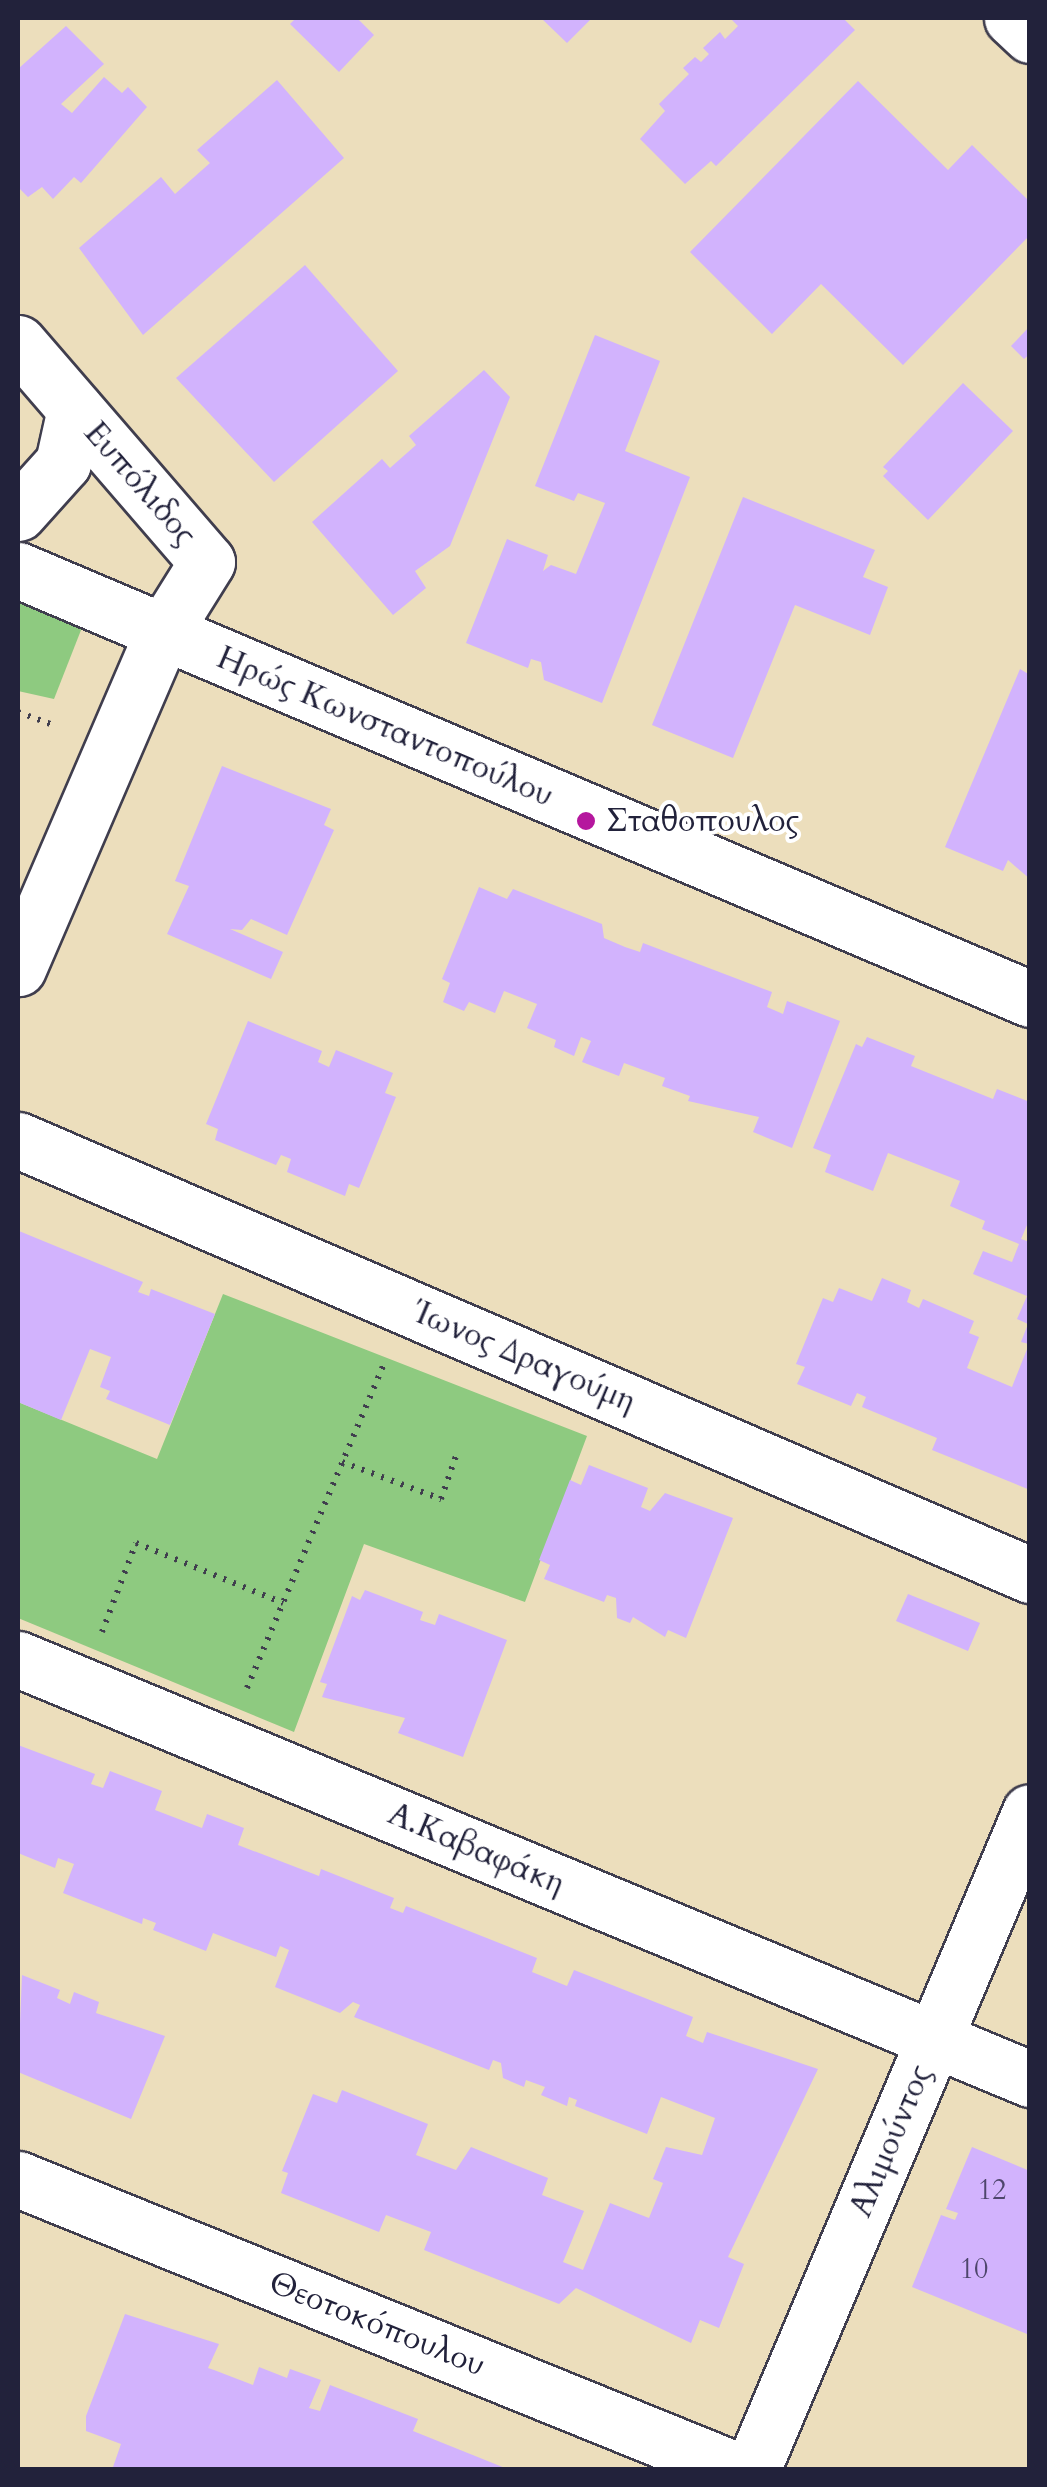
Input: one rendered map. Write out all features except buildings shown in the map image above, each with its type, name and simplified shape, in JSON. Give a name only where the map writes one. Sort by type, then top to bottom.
[{"type":"street","points":[[1012,18],[1030,35]]},
{"type":"street","name":"Ευπόλιδος","points":[[18,343],[207,562],[162,634]]},
{"type":"street","points":[[18,514],[63,463],[75,409]]},
{"type":"street","name":"Ηρώς Κωνσταντοπούλου","points":[[18,570],[1030,999]]},
{"type":"street","points":[[18,968],[162,634]]},
{"type":"street","name":"Ίωνος Δραγούμη","points":[[18,1140],[1030,1574]]},
{"type":"street","name":"Α.Καβαφάκη","points":[[18,1659],[1030,2079]]},
{"type":"street","name":"Αλιμούντος","points":[[752,2470],[1030,1812]]},
{"type":"street","name":"Θεοτοκόπουλου","points":[[18,2179],[736,2470]]},
{"type":"path","points":[[18,712],[56,724],[48,742]]},
{"type":"path","points":[[223,1744],[408,1307]]},
{"type":"path","points":[[342,1462],[441,1498],[457,1453]]},
{"type":"path","points":[[82,1686],[136,1544],[282,1604]]},
{"type":"green space","points":[[18,598],[83,625],[54,699],[18,691]]},
{"type":"green space","points":[[223,1294],[587,1436],[525,1602],[364,1544],[294,1732],[18,1618],[18,1402],[157,1459]]},
{"type":"place","name":"Σταθοπουλος","points":[[586,821]]}]
